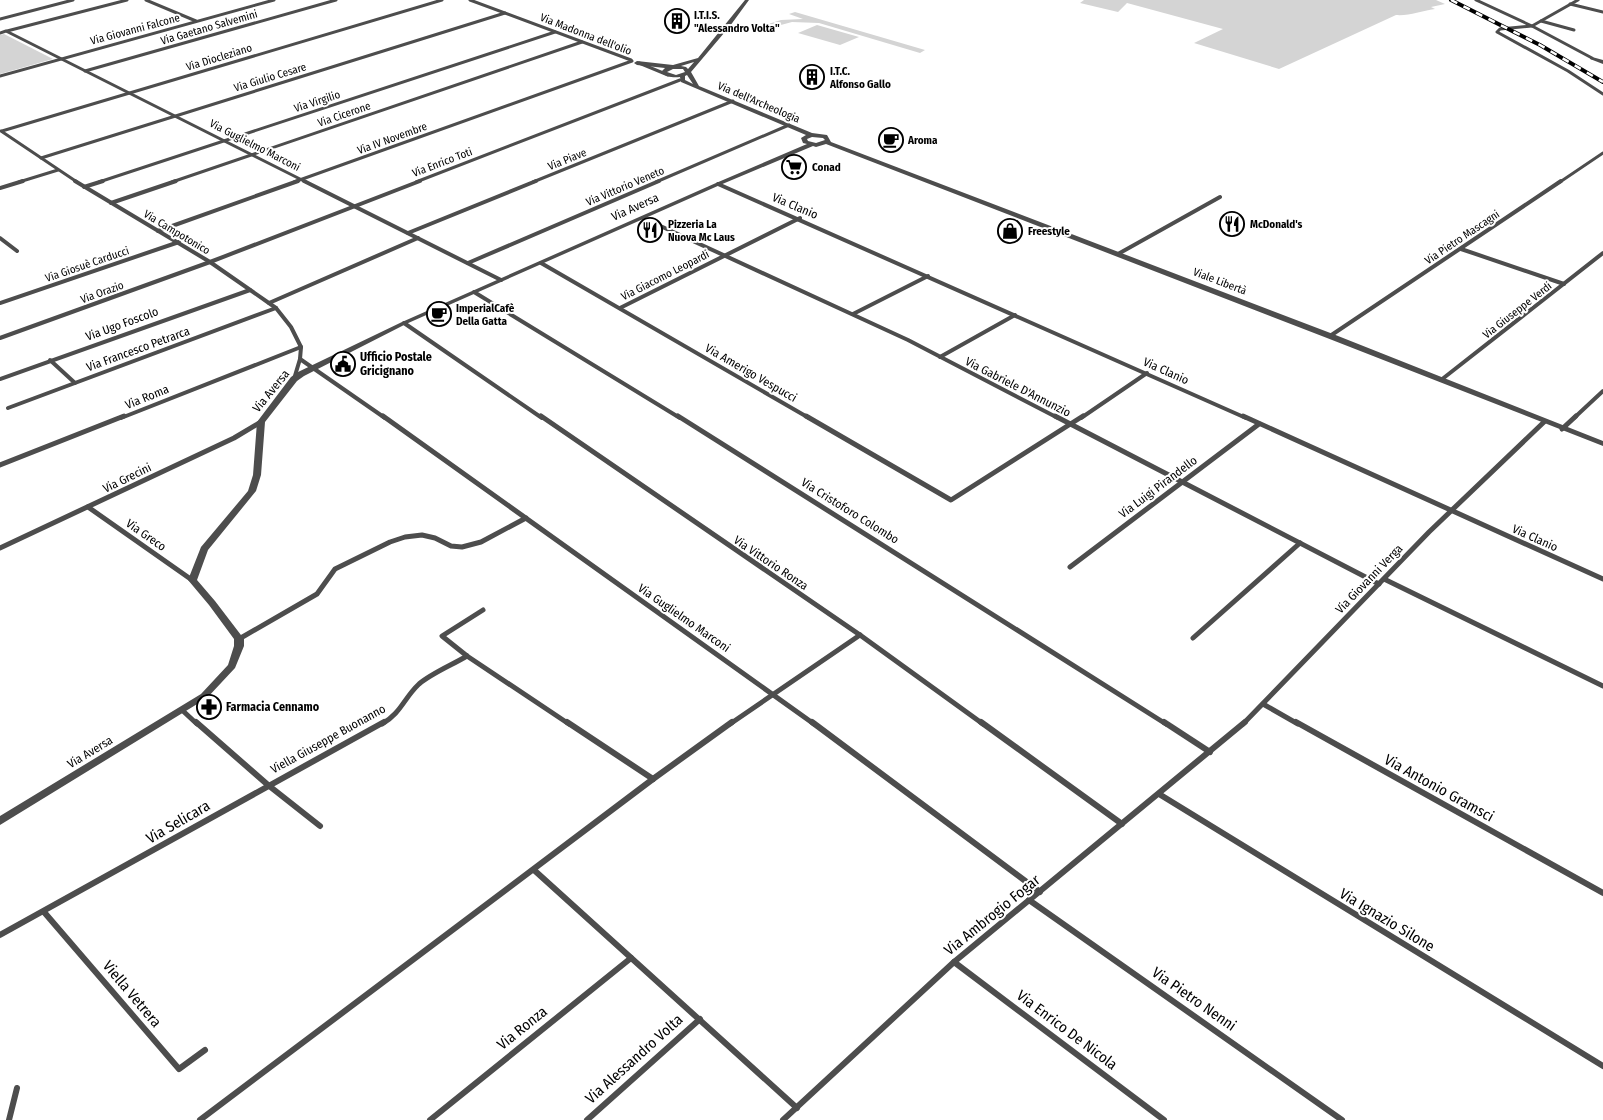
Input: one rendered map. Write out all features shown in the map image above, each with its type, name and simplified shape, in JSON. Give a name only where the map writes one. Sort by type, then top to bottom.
[{"type":"street","points":[[0,19],[73,0]]},
{"type":"street","points":[[0,33],[127,0]]},
{"type":"street","points":[[146,0],[196,21]]},
{"type":"street","name":"Via Giovanni Falcone","points":[[0,76],[274,0]]},
{"type":"street","name":"Via Gaetano Salvemini","points":[[86,71],[336,0]]},
{"type":"street","name":"Via Diocleziano","points":[[1,131],[442,0]]},
{"type":"street","name":"Via Madonna dell'olio","points":[[471,0],[667,75]]},
{"type":"street","points":[[697,59],[664,71],[667,75],[682,79],[697,59],[725,30],[747,0]]},
{"type":"street","points":[[1476,0],[1603,62]]},
{"type":"street","points":[[1578,0],[1532,26],[1500,29],[1497,32],[1568,71],[1603,94]]},
{"type":"street","points":[[1570,4],[1603,12]]},
{"type":"street","name":"Via Giulio Cesare","points":[[41,158],[505,13]]},
{"type":"street","points":[[1540,21],[1574,30]]},
{"type":"street","name":"Via Guglielmo Marconi","points":[[6,32],[502,280]]},
{"type":"street","name":"Via Virgilio","points":[[84,187],[555,32]]},
{"type":"street","name":"Via Cicerone","points":[[111,203],[582,42]]},
{"type":"street","points":[[634,62],[684,68],[688,72]]},
{"type":"street","name":"Via IV Novembre","points":[[158,231],[634,62]]},
{"type":"street","name":"Via dell'Archeologia","points":[[688,72],[699,87]]},
{"type":"street","name":"Via dell'Archeologia","points":[[682,79],[811,135]]},
{"type":"street","name":"Via Enrico Toti","points":[[210,262],[682,79]]},
{"type":"street","name":"Via Piave","points":[[408,233],[733,101]]},
{"type":"street","name":"Via Vittorio Veneto","points":[[468,264],[790,125]]},
{"type":"street","name":"Via Campotonico","points":[[1,131],[84,187],[179,242],[276,308],[291,327],[301,347]]},
{"type":"street","points":[[811,135],[804,140],[812,144],[827,142]]},
{"type":"street","name":"Viale Libertà","points":[[811,135],[825,136],[829,139],[827,142],[1330,336],[1603,444]]},
{"type":"street","name":"Via Aversa","points":[[192,580],[204,550],[252,491],[256,475],[261,422],[294,379],[311,367],[404,323],[812,144]]},
{"type":"street","name":"Via Pietro Mascagni","points":[[1330,336],[1603,152]]},
{"type":"street","points":[[0,188],[58,170]]},
{"type":"street","name":"Via Clanio","points":[[718,184],[800,218],[1603,579]]},
{"type":"street","points":[[1118,254],[1220,197]]},
{"type":"street","name":"Via Gabriele D'Annunzio","points":[[642,218],[852,314],[940,357],[1300,543],[1603,686]]},
{"type":"street","name":"Via Giacomo Leopardi","points":[[620,308],[800,218]]},
{"type":"street","points":[[0,238],[17,251]]},
{"type":"street","points":[[268,303],[418,238]]},
{"type":"street","name":"Via Giosuè Carducci","points":[[0,303],[179,242]]},
{"type":"street","points":[[1461,249],[1564,284]]},
{"type":"street","name":"Via Giuseppe Verdi","points":[[1441,380],[1603,253]]},
{"type":"street","name":"Via Orazio","points":[[0,338],[210,262]]},
{"type":"street","name":"Via Amerigo Vespucci","points":[[541,263],[951,500],[1070,425]]},
{"type":"street","points":[[852,314],[928,276]]},
{"type":"street","name":"Via Ugo Foscolo","points":[[0,379],[250,290]]},
{"type":"street","name":"Via Cristoforo Colombo","points":[[474,292],[897,552],[1210,752]]},
{"type":"street","name":"Via Francesco Petrarca","points":[[8,408],[276,308]]},
{"type":"street","points":[[940,357],[1015,315]]},
{"type":"street","name":"Via Vittorio Ronza","points":[[404,323],[860,635],[1122,824]]},
{"type":"street","points":[[294,379],[300,359],[301,347]]},
{"type":"street","name":"Via Roma","points":[[0,465],[301,347]]},
{"type":"street","name":"Via Guglielmo Marconi","points":[[300,359],[773,692],[1040,892]]},
{"type":"street","points":[[50,360],[75,383]]},
{"type":"street","points":[[1070,425],[1147,373]]},
{"type":"street","points":[[1562,429],[1603,390]]},
{"type":"street","name":"Via Grecini","points":[[0,548],[234,438],[261,422]]},
{"type":"street","name":"Via Giovanni Verga","points":[[1210,752],[1237,730],[1381,581],[1544,422]]},
{"type":"street","name":"Via Luigi Pirandello","points":[[1070,567],[1259,424]]},
{"type":"street","name":"Via Greco","points":[[88,507],[192,580]]},
{"type":"street","points":[[192,580],[239,639],[312,597],[335,569],[399,538],[421,535],[432,537],[453,547],[464,547],[477,543],[526,518]]},
{"type":"street","points":[[1193,638],[1300,543]]},
{"type":"street","points":[[483,610],[442,636],[467,656],[653,779]]},
{"type":"street","points":[[200,1120],[653,779],[773,692],[860,635]]},
{"type":"street","name":"Via Aversa","points":[[0,821],[204,696],[232,666],[239,646],[239,639]]},
{"type":"street","name":"Viella Giuseppe Buonanno","points":[[268,785],[390,718],[402,708],[408,695],[422,682],[467,656]]},
{"type":"street","name":"Via Antonio Gramsci","points":[[1263,704],[1603,893]]},
{"type":"street","points":[[182,710],[268,785],[320,826]]},
{"type":"street","name":"Via Ambrogio Fogar","points":[[783,1120],[954,962],[1210,752]]},
{"type":"street","name":"Via Selicara","points":[[0,935],[268,785]]},
{"type":"street","name":"Via Ignazio Silone","points":[[1159,794],[1603,1066]]},
{"type":"street","points":[[534,870],[797,1108]]},
{"type":"street","name":"Via Pietro Nenni","points":[[1029,900],[1342,1120]]},
{"type":"street","name":"Viella Vetrera","points":[[44,912],[178,1069],[205,1050]]},
{"type":"street","name":"Via Ronza","points":[[430,1120],[632,958]]},
{"type":"street","name":"Via Enrico De Nicola","points":[[954,962],[1164,1120]]},
{"type":"street","name":"Via Alessandro Volta","points":[[587,1120],[700,1019]]},
{"type":"street","points":[[9,1120],[17,1088]]},
{"type":"shaded area","points":[[1084,0],[1436,0],[1445,4],[1431,7],[1435,9],[1396,15],[1279,69],[1194,43],[1223,29],[1127,3],[1118,12],[1080,3]]},
{"type":"shaded area","points":[[795,12],[925,50],[920,53],[819,23],[792,22],[766,29],[759,27],[781,20],[803,19],[789,14]]},
{"type":"shaded area","points":[[817,25],[859,37],[840,45],[798,33]]},
{"type":"shaded area","points":[[4,34],[53,59],[0,74],[0,35]]},
{"type":"railway","points":[[1451,0],[1540,45],[1603,82]]},
{"type":"place","name":"I.T.I.S. \"Alessandro Volta\"","points":[[677,21]]},
{"type":"place","name":"I.T.C. Alfonso Gallo","points":[[812,77]]},
{"type":"place","name":"Aroma","points":[[891,140]]},
{"type":"place","name":"Conad","points":[[794,167]]},
{"type":"place","name":"McDonald's","points":[[1232,224]]},
{"type":"place","name":"Pizzeria La Nuova Mc Laus","points":[[650,230]]},
{"type":"place","name":"Freestyle","points":[[1010,231]]},
{"type":"place","name":"ImperialCafè Della Gatta","points":[[439,314]]},
{"type":"place","name":"Ufficio Postale Gricignano","points":[[343,364]]},
{"type":"place","name":"Farmacia Cennamo","points":[[209,707]]}]
